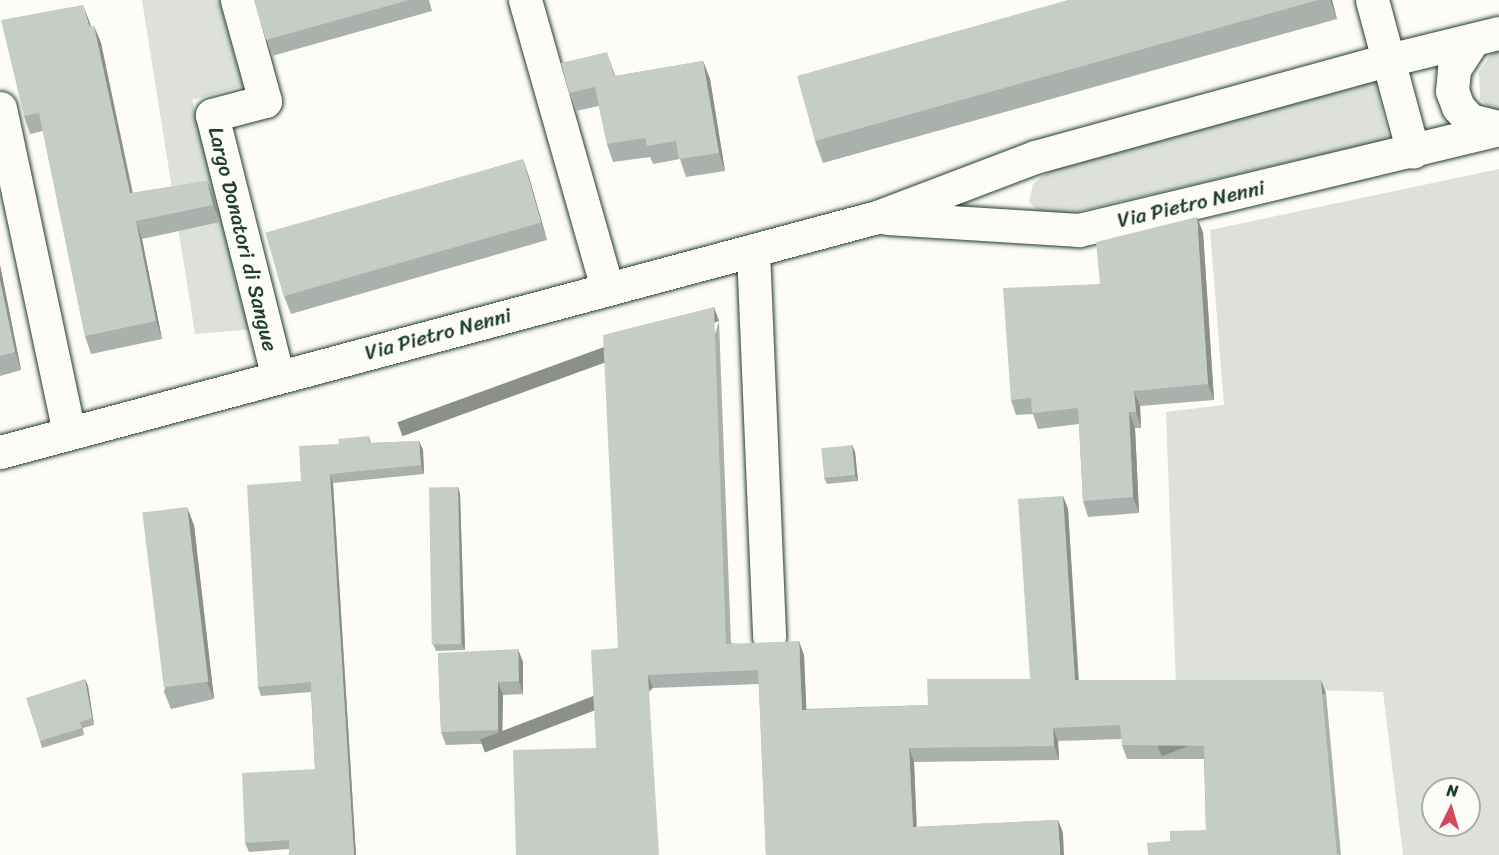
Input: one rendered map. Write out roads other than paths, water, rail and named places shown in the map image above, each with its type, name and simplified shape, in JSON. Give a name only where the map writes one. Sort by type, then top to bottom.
[{"type":"street","name":"Largo Donatori di Sangue","points":[[237,0],[265,101],[212,115],[278,377]]},
{"type":"street","points":[[525,0],[608,288]]},
{"type":"street","points":[[1372,0],[1413,152]]},
{"type":"street","name":"Via Pietro Nenni","points":[[0,452],[877,217],[1035,158],[1388,60],[1486,37]]},
{"type":"street","points":[[1486,37],[1454,69],[1452,91],[1458,107],[1470,120],[1499,128]]},
{"type":"street","points":[[0,108],[69,433]]},
{"type":"street","name":"Via Pietro Nenni","points":[[877,217],[1079,230],[1413,152],[1499,128]]},
{"type":"street","points":[[753,251],[769,637]]}]
